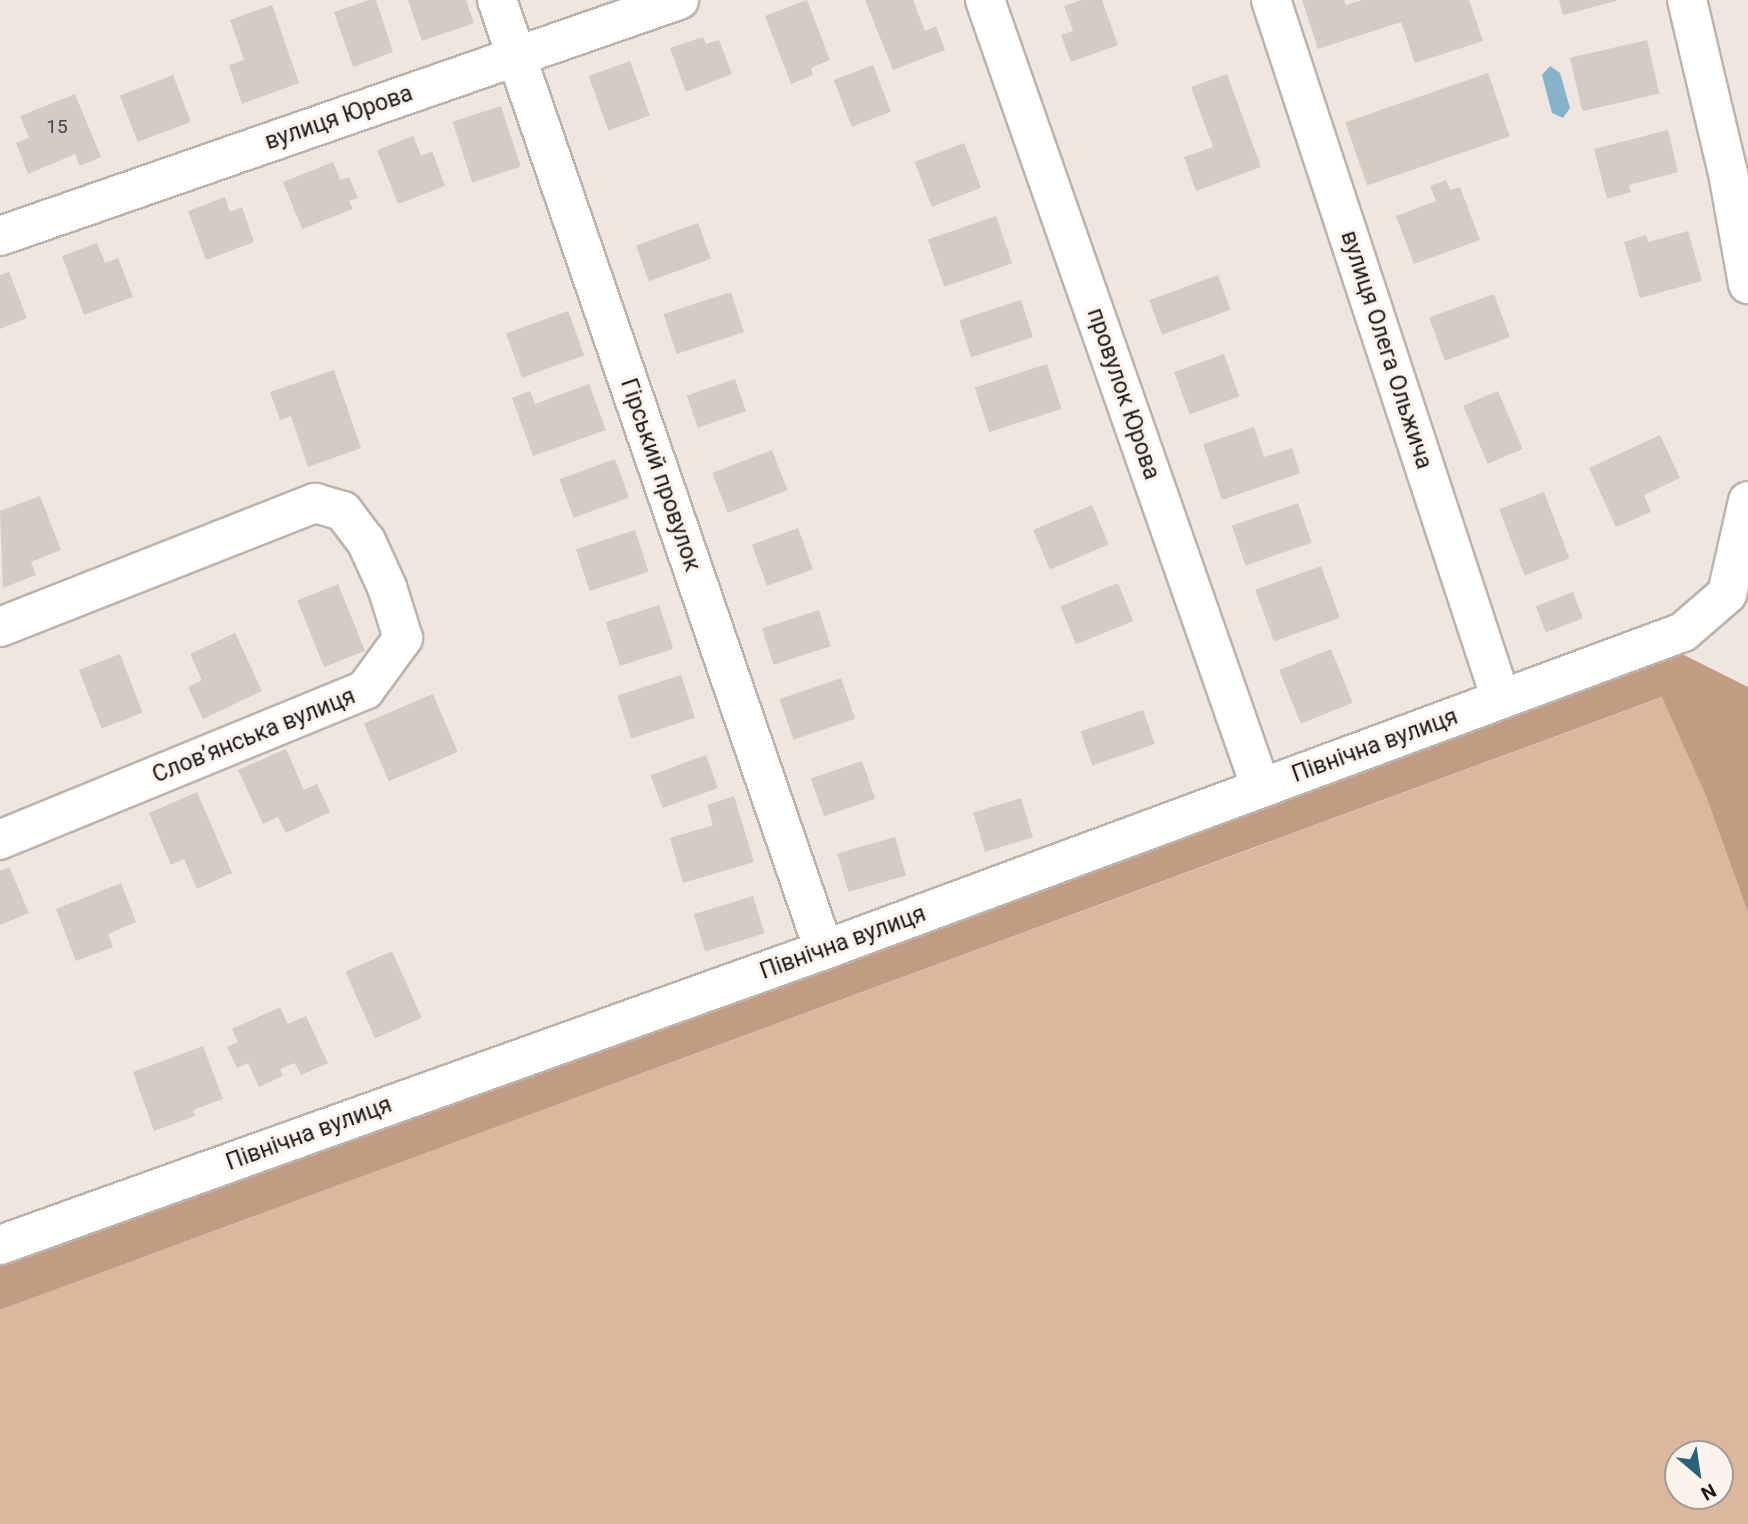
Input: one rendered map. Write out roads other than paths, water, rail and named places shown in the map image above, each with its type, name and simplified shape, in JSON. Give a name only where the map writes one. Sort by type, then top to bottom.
[{"type":"street","name":"Гірський провулок","points":[[497,0],[824,950]]},
{"type":"street","name":"вулиця Юрова","points":[[0,236],[679,0]]},
{"type":"street","name":"провулок Юрова","points":[[985,0],[1261,788]]},
{"type":"street","name":"вулиця Олега Ольжича","points":[[1271,0],[1501,699]]},
{"type":"street","points":[[1687,0],[1728,173],[1748,284]]},
{"type":"street","name":"Північна вулиця","points":[[0,1245],[824,950],[1683,632],[1727,594],[1748,501]]},
{"type":"street","name":"Словʼянська вулиця","points":[[0,627],[316,503],[343,511],[366,541],[387,587],[403,638],[365,690],[0,840]]},
{"type":"water","points":[[1550,66],[1560,73],[1570,108],[1563,118],[1552,113],[1542,75]]}]
